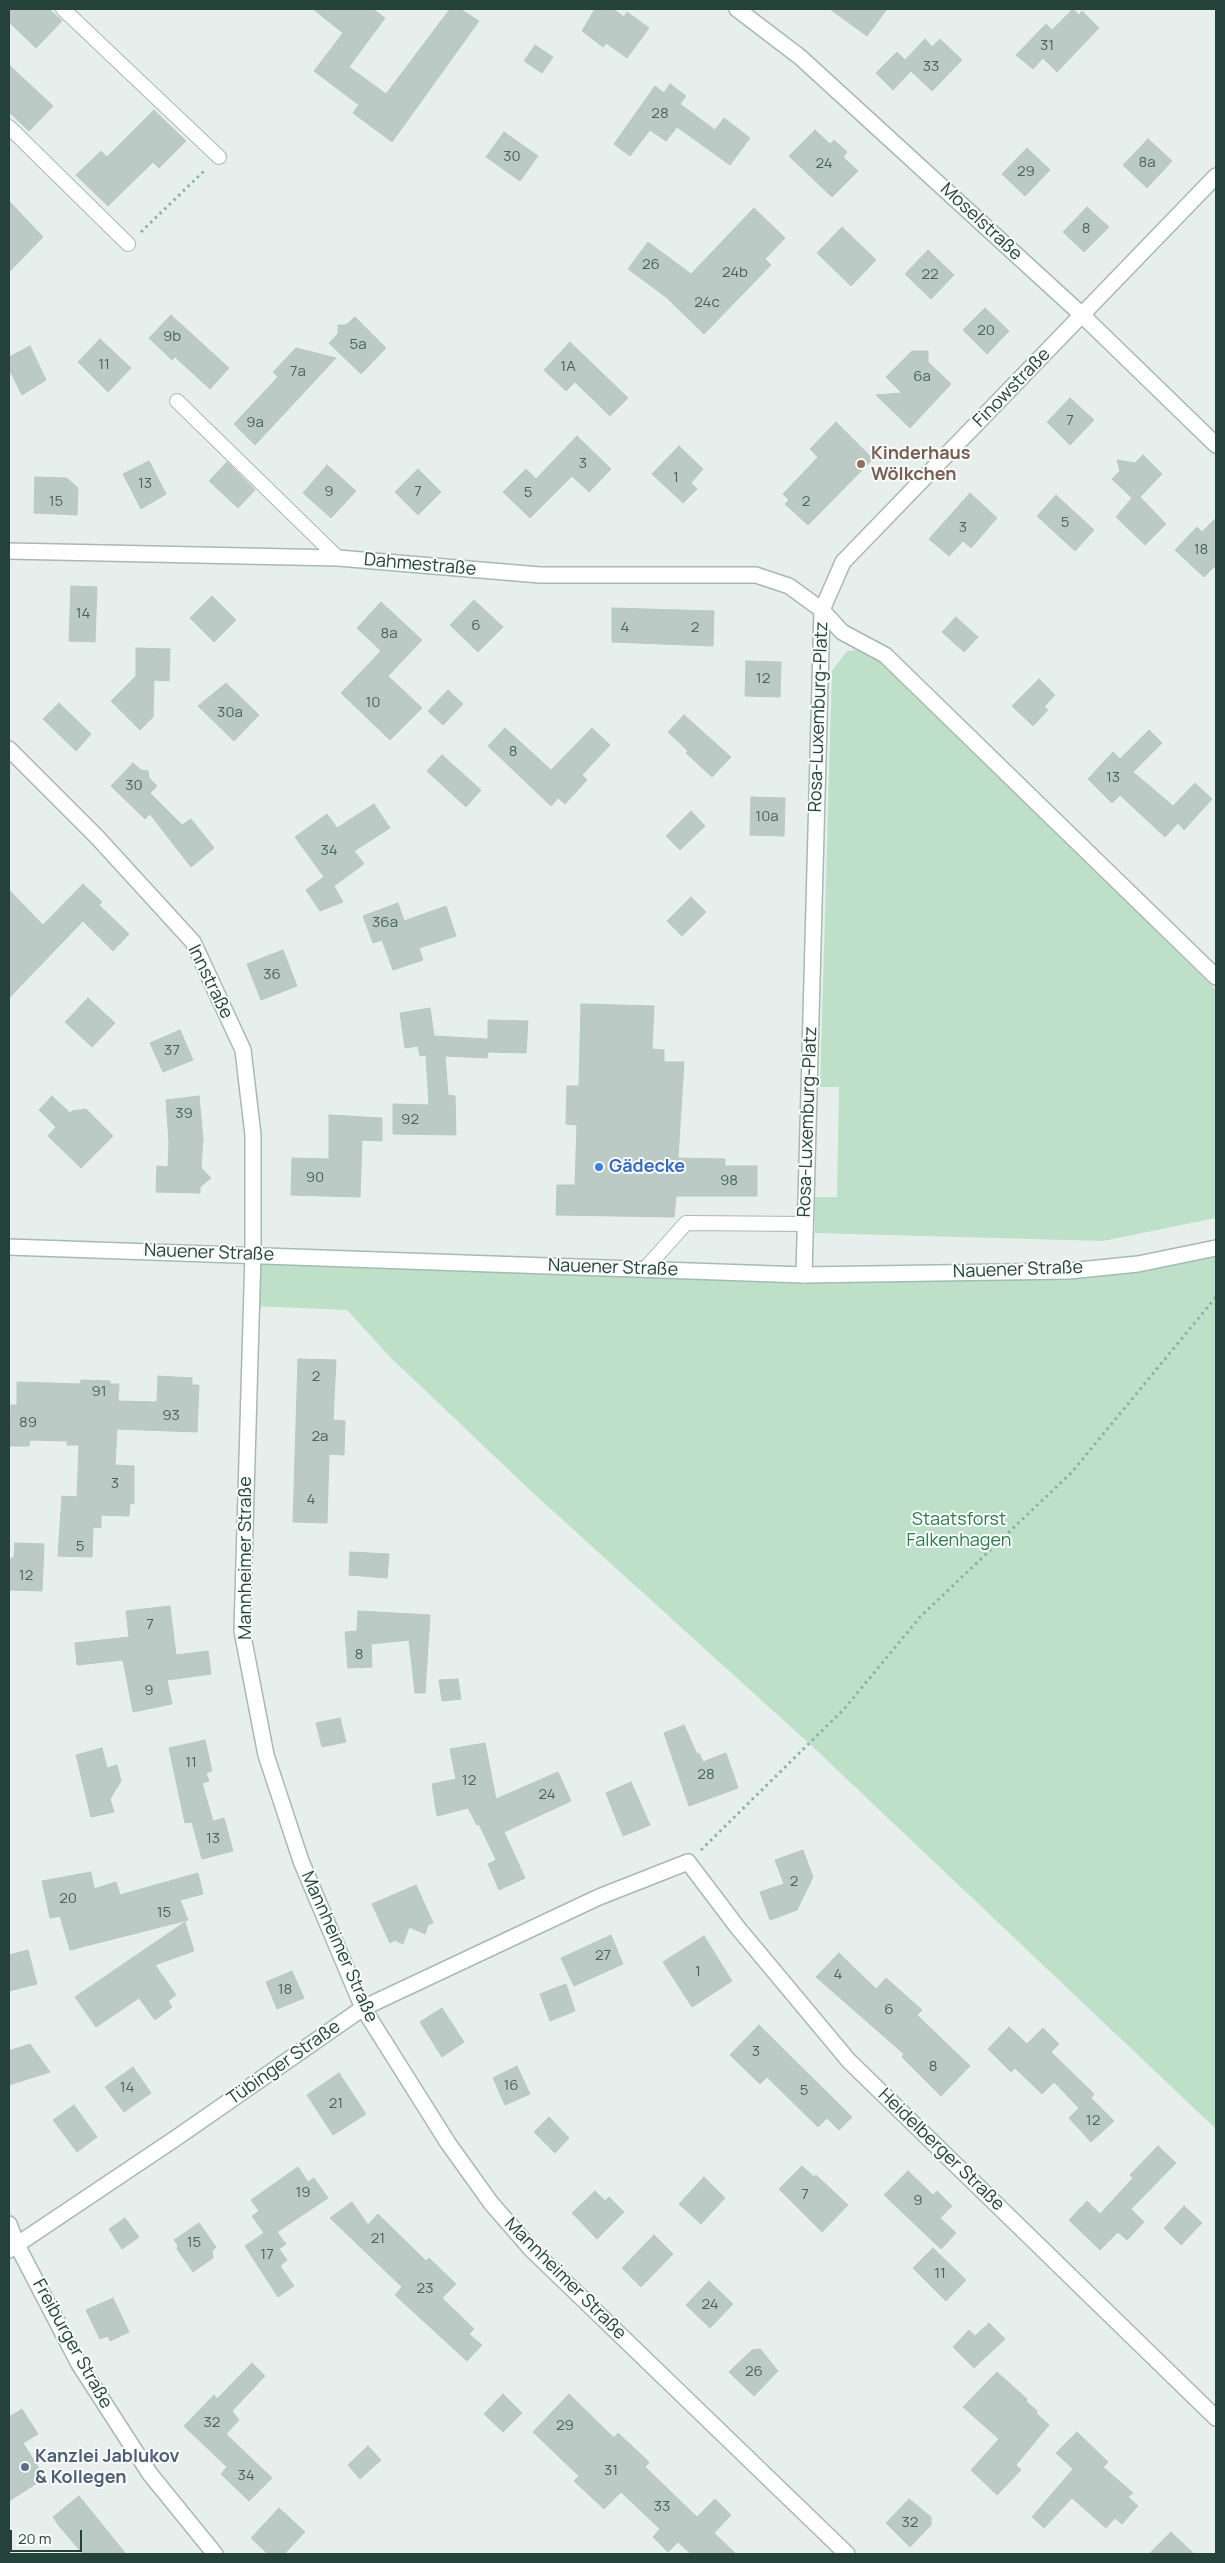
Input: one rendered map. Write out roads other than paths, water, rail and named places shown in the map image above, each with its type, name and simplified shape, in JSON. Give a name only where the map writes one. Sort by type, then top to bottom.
[{"type":"street","name":"Moselstraße","points":[[737,9],[800,56],[1082,315],[1216,446]]},
{"type":"street","name":"Finowstraße","points":[[822,610],[843,562],[1216,176]]},
{"type":"street","name":"Dahmestraße","points":[[9,551],[338,558],[540,575],[756,575],[789,586],[822,610]]},
{"type":"street","name":"Rosa-Luxemburg-Platz","points":[[822,610],[842,632],[885,655],[1216,977]]},
{"type":"street","name":"Rosa-Luxemburg-Platz","points":[[804,1275],[822,610]]},
{"type":"street","name":"Innstraße","points":[[9,749],[97,837],[193,942],[243,1050],[253,1135],[253,1254]]},
{"type":"street","name":"Nauener Straße","points":[[9,1247],[253,1254],[804,1275],[1069,1270],[1138,1264],[1216,1248]]},
{"type":"street","name":"Mannheimer Straße","points":[[253,1254],[242,1631],[266,1755],[301,1861],[363,2008],[448,2144],[490,2203],[530,2249],[847,2554]]},
{"type":"street","name":"Tübinger Straße","points":[[13,2248],[363,2008],[599,1898],[688,1862]]},
{"type":"street","name":"Heidelberger Straße","points":[[688,1862],[738,1928],[849,2061],[1216,2418]]},
{"type":"street","name":"Freiburger Straße","points":[[9,2224],[13,2248],[79,2364],[150,2474],[215,2554]]},
{"type":"lane","points":[[63,9],[219,156]]},
{"type":"lane","points":[[9,127],[128,244]]},
{"type":"lane","points":[[177,401],[338,558]]},
{"type":"lane","points":[[645,1269],[686,1223],[805,1224]]},
{"type":"place","name":"Kinderhaus Wölkchen","points":[[861,464]]},
{"type":"place","name":"Gädecke","points":[[599,1167]]},
{"type":"place","name":"Kanzlei Jablukov & Kollegen","points":[[25,2467]]},
{"type":"park label","name":"Staatsforst Falkenhagen","points":[[959,1530]]}]
